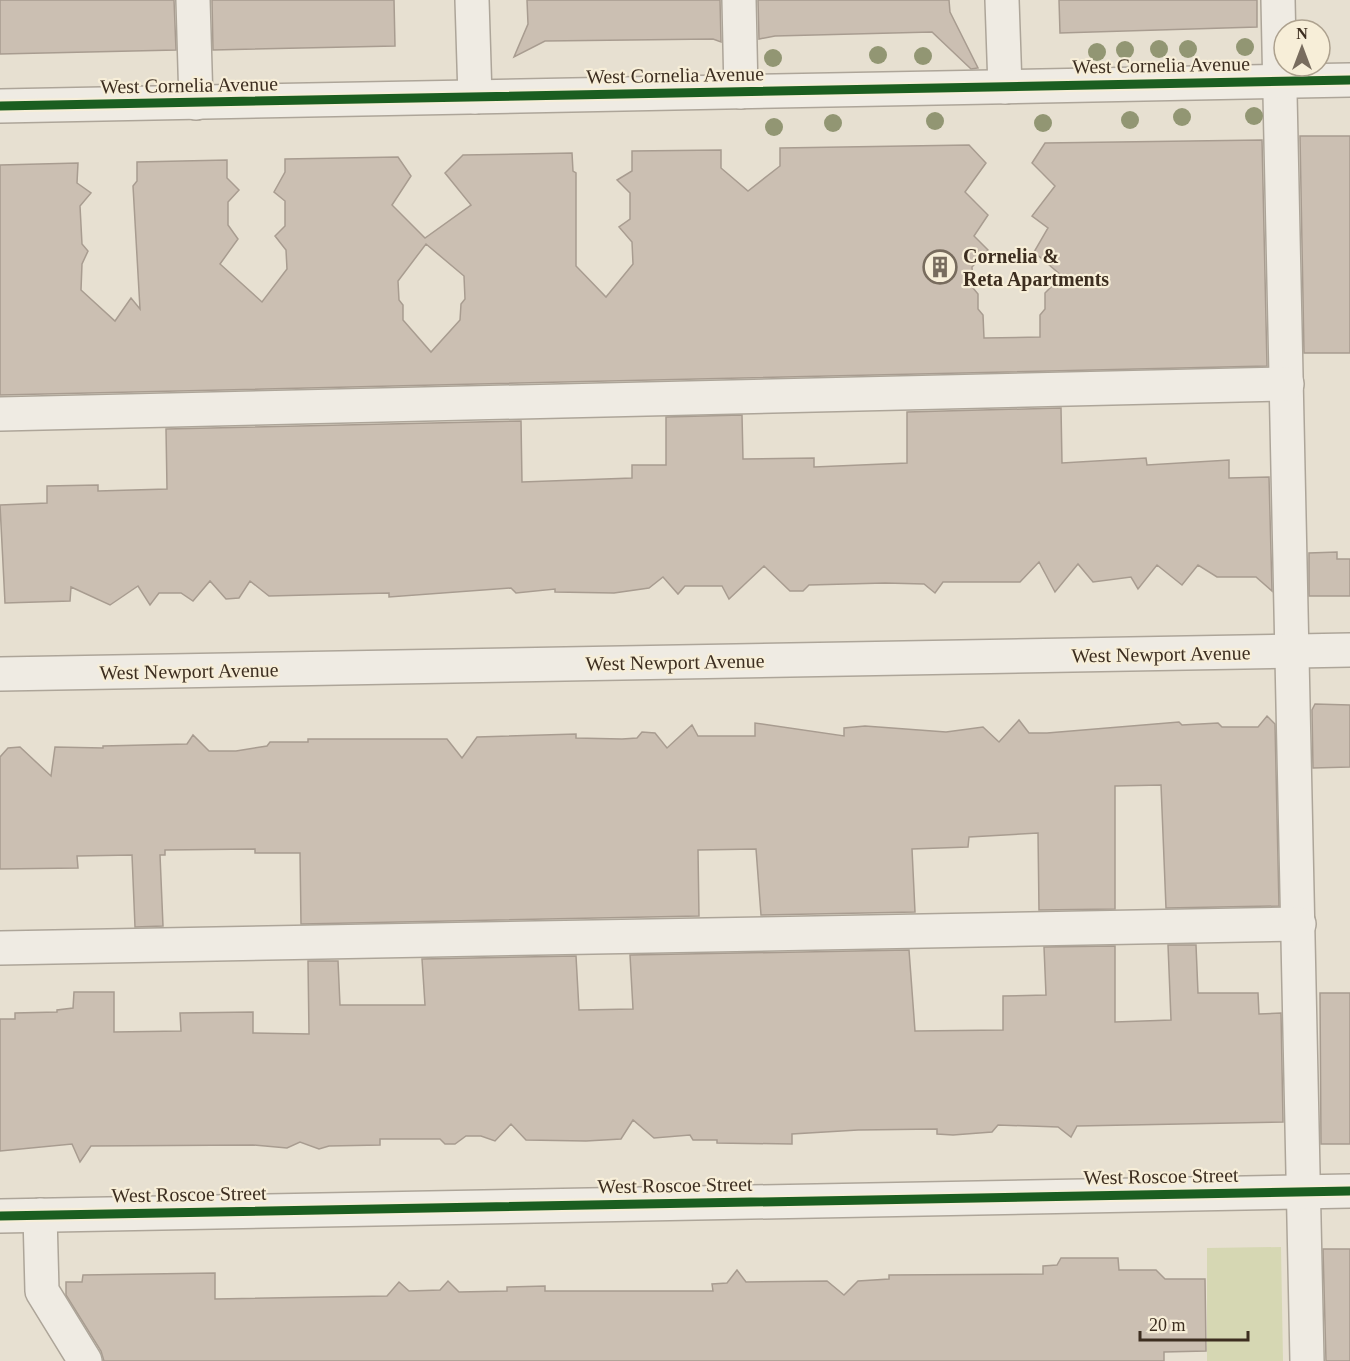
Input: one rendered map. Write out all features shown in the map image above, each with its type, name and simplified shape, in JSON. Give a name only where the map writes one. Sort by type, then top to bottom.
[{"type":"street","points":[[193,0],[196,103]]},
{"type":"street","points":[[472,0],[475,97]]},
{"type":"street","points":[[739,0],[741,92]]},
{"type":"street","points":[[1002,0],[1005,87]]},
{"type":"street","points":[[1278,0],[1307,1361]]},
{"type":"street","name":"West Cornelia Avenue","points":[[0,106],[1350,80]]},
{"type":"street","points":[[0,414],[1287,384]]},
{"type":"street","name":"West Newport Avenue","points":[[0,674],[1350,650]]},
{"type":"street","points":[[0,948],[1299,924]]},
{"type":"street","name":"West Roscoe Street","points":[[0,1216],[1350,1191]]},
{"type":"street","points":[[40,1215],[42,1291],[85,1361]]},
{"type":"green space","points":[[1281,1247],[1283,1361],[1207,1361],[1207,1248]]},
{"type":"building","points":[[0,0],[174,0],[176,50],[0,54]]},
{"type":"building","points":[[212,0],[394,0],[395,46],[213,50]]},
{"type":"building","points":[[527,0],[720,0],[721,42],[713,39],[545,41],[514,57],[528,24]]},
{"type":"building","points":[[758,0],[949,0],[950,12],[978,68],[971,69],[932,32],[775,36],[759,39]]},
{"type":"building","points":[[1059,0],[1257,0],[1257,27],[1060,33]]},
{"type":"building","points":[[1300,136],[1350,136],[1350,353],[1304,353]]},
{"type":"building","points":[[1262,140],[1267,366],[0,395],[0,165],[78,163],[77,183],[91,193],[80,206],[82,244],[88,251],[82,264],[81,290],[115,321],[131,298],[140,309],[133,186],[137,181],[137,162],[227,160],[227,178],[239,190],[228,202],[228,225],[238,239],[220,264],[262,302],[287,269],[286,250],[275,236],[285,226],[285,201],[274,192],[285,172],[285,159],[398,157],[411,176],[392,205],[425,238],[471,205],[445,173],[463,155],[572,153],[573,171],[576,173],[576,266],[606,297],[633,264],[632,242],[619,227],[630,219],[630,193],[617,180],[632,171],[632,151],[721,150],[721,168],[748,191],[780,166],[780,148],[969,145],[986,163],[965,192],[988,215],[974,236],[988,250],[972,267],[973,288],[978,294],[978,309],[983,315],[984,338],[1040,337],[1040,315],[1045,309],[1045,293],[1062,276],[1034,252],[1048,228],[1032,216],[1055,186],[1032,163],[1045,143]],"holes":[[[426,244],[464,276],[465,299],[461,304],[460,320],[431,352],[403,320],[403,305],[399,300],[398,281]]]},
{"type":"building","points":[[1061,408],[1062,463],[1146,458],[1147,465],[1229,460],[1229,478],[1269,477],[1272,591],[1256,577],[1217,577],[1198,565],[1182,585],[1157,565],[1138,589],[1131,577],[1093,582],[1078,564],[1055,592],[1039,562],[1020,582],[943,582],[935,593],[924,584],[885,583],[809,585],[803,591],[790,591],[764,566],[729,599],[722,586],[685,586],[678,594],[663,577],[649,588],[614,593],[555,592],[555,589],[516,593],[511,588],[389,597],[389,593],[269,596],[250,581],[239,598],[226,599],[210,581],[193,601],[181,593],[159,593],[150,605],[138,586],[110,605],[71,587],[70,601],[5,603],[0,505],[47,503],[47,486],[98,485],[98,491],[167,489],[166,429],[521,421],[522,482],[632,478],[632,465],[666,465],[666,417],[742,415],[743,459],[814,458],[814,467],[907,463],[907,412]]},
{"type":"building","points":[[1337,552],[1337,559],[1350,559],[1350,596],[1309,596],[1309,553]]},
{"type":"building","points":[[1315,704],[1350,705],[1350,767],[1313,768],[1312,710]]},
{"type":"building","points":[[1267,716],[1275,724],[1279,906],[1166,908],[1161,785],[1115,786],[1115,909],[1039,910],[1038,833],[969,837],[968,847],[912,849],[915,912],[761,915],[756,849],[698,850],[699,916],[301,924],[300,853],[255,853],[255,849],[165,850],[165,855],[160,855],[163,926],[135,927],[132,855],[77,856],[78,868],[0,869],[0,757],[8,748],[20,747],[51,776],[55,747],[103,748],[103,746],[187,744],[193,735],[209,751],[236,751],[267,746],[270,742],[308,742],[308,739],[447,739],[462,758],[477,737],[576,734],[576,738],[622,739],[637,738],[642,732],[655,733],[667,748],[692,725],[698,736],[755,736],[755,723],[844,736],[844,728],[865,726],[946,732],[983,727],[999,742],[1019,720],[1029,733],[1047,733],[1179,722],[1182,725],[1218,723],[1222,727],[1258,727]]},
{"type":"building","points":[[1168,945],[1196,945],[1198,993],[1258,993],[1259,1014],[1281,1013],[1283,1122],[1077,1126],[1071,1137],[1058,1127],[998,1125],[992,1132],[953,1135],[937,1134],[937,1129],[858,1130],[792,1134],[792,1144],[717,1143],[717,1140],[693,1140],[690,1135],[654,1138],[633,1120],[621,1139],[586,1141],[526,1140],[511,1124],[495,1141],[481,1136],[466,1136],[455,1144],[445,1144],[440,1139],[380,1139],[380,1145],[329,1146],[319,1149],[300,1142],[287,1148],[253,1145],[91,1146],[80,1162],[72,1144],[0,1151],[0,1019],[15,1019],[15,1013],[57,1012],[57,1010],[73,1008],[74,992],[114,992],[114,1032],[181,1031],[180,1013],[253,1012],[253,1033],[309,1034],[308,961],[338,961],[340,1005],[425,1005],[422,959],[576,956],[579,1010],[633,1009],[630,955],[909,950],[915,1031],[1003,1030],[1003,996],[1046,995],[1044,947],[1115,946],[1115,1022],[1171,1020]]},
{"type":"building","points":[[1320,993],[1350,993],[1350,1144],[1321,1144]]},
{"type":"building","points":[[1323,1249],[1350,1249],[1350,1361],[1326,1361]]},
{"type":"building","points":[[1061,1258],[1118,1258],[1119,1270],[1156,1270],[1165,1279],[1205,1279],[1206,1351],[1164,1352],[1164,1361],[104,1361],[101,1351],[66,1295],[66,1282],[82,1282],[83,1275],[215,1273],[215,1299],[387,1296],[399,1282],[409,1291],[440,1290],[448,1281],[459,1292],[507,1291],[507,1287],[545,1286],[545,1291],[713,1291],[712,1284],[727,1283],[737,1270],[746,1282],[827,1281],[844,1295],[858,1281],[889,1279],[889,1275],[1043,1274],[1043,1266],[1057,1265]]},
{"type":"cycle path","points":[[0,106],[1350,80]]},
{"type":"cycle path","points":[[0,1216],[1350,1191]]},
{"type":"place","name":"Cornelia & Reta Apartments","points":[[940,267]]}]
